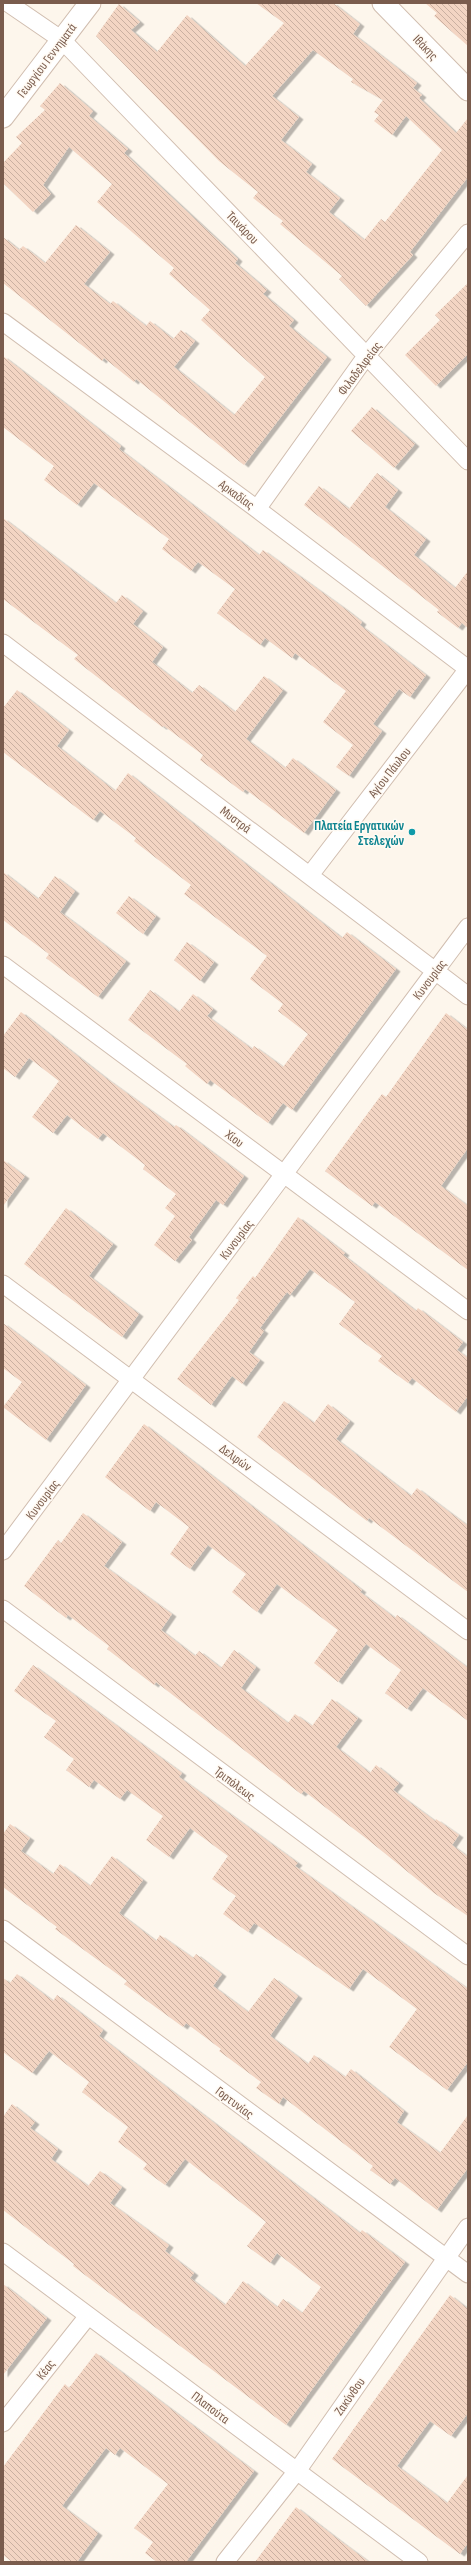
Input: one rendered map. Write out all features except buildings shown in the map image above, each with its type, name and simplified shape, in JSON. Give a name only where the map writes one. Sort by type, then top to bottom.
[{"type":"street","name":"Ταινάρου","points":[[8,3],[62,40],[468,461]]},
{"type":"street","name":"Γεωργίου Γεννηματά","points":[[3,117],[90,3]]},
{"type":"street","name":"Ιθάκης","points":[[383,3],[468,90]]},
{"type":"street","name":"Φιλαδελφείας","points":[[257,509],[367,356],[468,233]]},
{"type":"street","name":"Αρκαδίας","points":[[3,322],[257,509],[468,669]]},
{"type":"street","name":"Μυστρά","points":[[3,643],[468,996]]},
{"type":"street","name":"Αγίου Πάυλου","points":[[310,875],[468,669]]},
{"type":"street","name":"Κυνουρίας","points":[[3,1551],[468,927]]},
{"type":"street","name":"Χίου","points":[[3,965],[468,1311]]},
{"type":"street","name":"Δελφών","points":[[3,1284],[468,1631]]},
{"type":"street","name":"Τριπόλεως","points":[[3,1609],[468,1956]]},
{"type":"street","name":"Γορτυνίας","points":[[3,1929],[468,2274]]},
{"type":"street","name":"Ζακύνθου","points":[[225,2562],[297,2471],[468,2227]]},
{"type":"street","name":"Πλαπούτα","points":[[3,2252],[419,2562]]},
{"type":"street","name":"Κέας","points":[[3,2423],[88,2316]]},
{"type":"place","name":"Πλατεία Εργατικών Στελεχών","points":[[412,832]]}]
